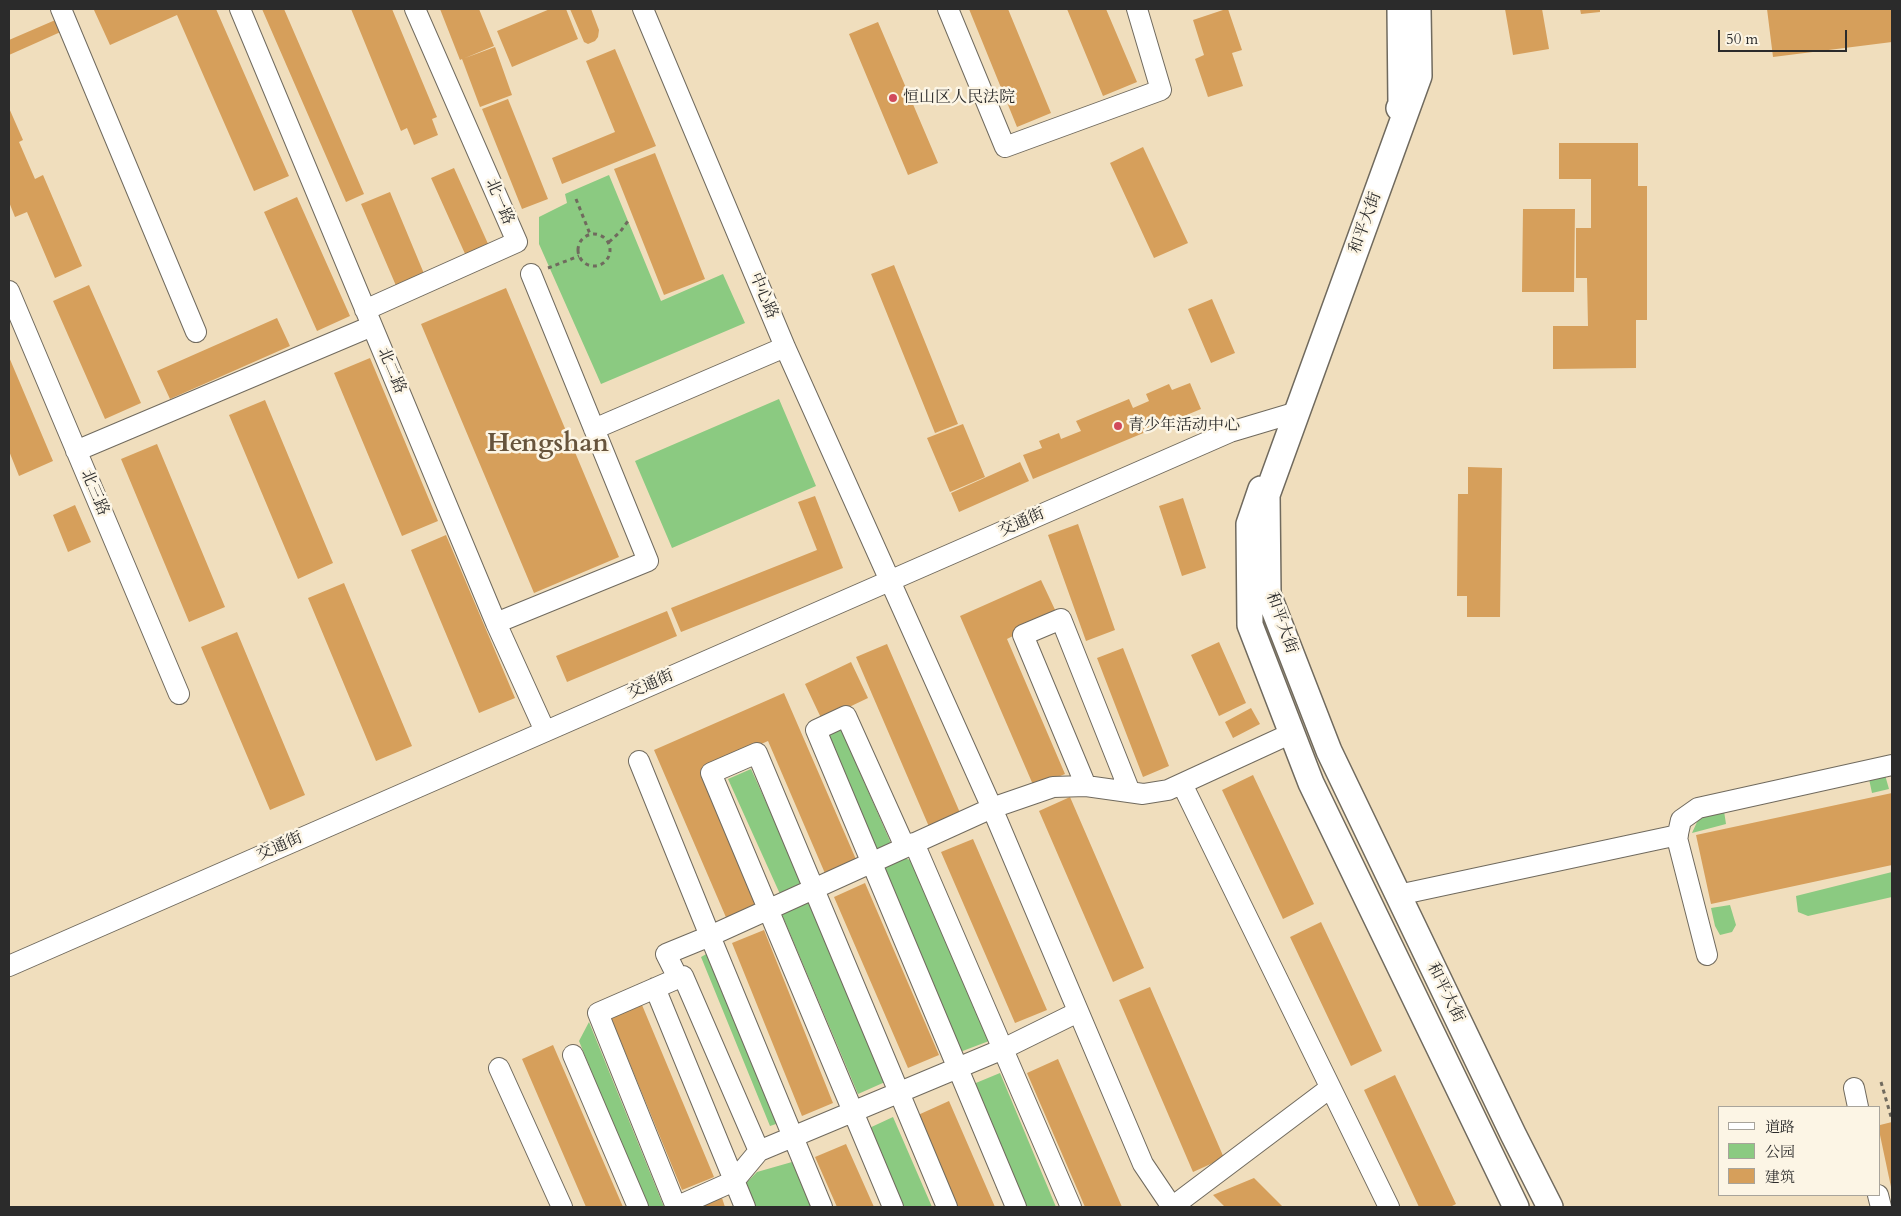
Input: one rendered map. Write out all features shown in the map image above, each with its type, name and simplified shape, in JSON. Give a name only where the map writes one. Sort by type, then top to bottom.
[{"type":"main road","name":"和平大街","points":[[1400,9],[1401,104],[1293,414],[1267,495],[1268,594],[1329,751],[1550,1207]]},
{"type":"main road","name":"和平大街","points":[[1418,9],[1419,76],[1293,414],[1249,524],[1250,625],[1315,792],[1516,1207]]},
{"type":"street","points":[[61,9],[196,332]]},
{"type":"street","name":"北二路","points":[[240,9],[496,623],[545,731]]},
{"type":"street","name":"北一路","points":[[369,318],[517,242],[415,9]]},
{"type":"street","name":"中心路","points":[[643,9],[785,347],[992,808],[1143,1164],[1172,1207]]},
{"type":"street","points":[[948,9],[1006,147],[1162,90],[1137,9]]},
{"type":"street","points":[[496,623],[648,562],[531,274]]},
{"type":"street","name":"北三路","points":[[9,291],[179,694]]},
{"type":"street","points":[[76,451],[369,318]]},
{"type":"street","points":[[594,429],[785,347]]},
{"type":"street","name":"交通街","points":[[9,966],[1230,432],[1293,414]]},
{"type":"street","points":[[1086,786],[1023,635],[1060,618],[1130,792]]},
{"type":"street","points":[[1016,1207],[816,730],[846,716],[910,845],[1003,1049],[1071,1207]]},
{"type":"street","points":[[678,978],[666,954],[710,936],[992,808],[1053,787],[1086,786],[1143,794],[1168,790],[1292,733]]},
{"type":"street","points":[[893,1207],[711,773],[757,753],[947,1207]]},
{"type":"street","points":[[640,761],[822,1207]]},
{"type":"street","points":[[1707,954],[1677,838],[1681,820],[1698,808],[1892,765]]},
{"type":"street","points":[[1182,784],[1389,1207]]},
{"type":"street","points":[[1398,895],[1678,835]]},
{"type":"street","points":[[759,1151],[683,976],[598,1013],[676,1207],[734,1181],[759,1151],[1003,1049],[1078,1012]]},
{"type":"street","points":[[655,988],[745,1207]]},
{"type":"street","points":[[573,1055],[638,1207]]},
{"type":"street","points":[[499,1068],[562,1207]]},
{"type":"street","points":[[1172,1207],[1330,1088]]},
{"type":"path","points":[[576,199],[590,234]]},
{"type":"path","points":[[608,242],[620,232],[628,221]]},
{"type":"path","points":[[590,234],[601,235],[608,242],[610,252],[606,262],[596,266],[586,264],[579,256],[578,245],[585,236],[590,234]]},
{"type":"path","points":[[1882,1082],[1892,1120]]},
{"type":"green space","points":[[609,175],[661,301],[723,274],[745,323],[601,384],[539,244],[539,217],[567,203],[565,194]]},
{"type":"green space","points":[[779,399],[816,486],[672,548],[635,461]]},
{"type":"green space","points":[[841,729],[893,848],[875,856],[825,736]]},
{"type":"green space","points":[[751,769],[803,884],[780,894],[728,779]]},
{"type":"green space","points":[[1885,775],[1889,789],[1872,793],[1869,779]]},
{"type":"green space","points":[[1724,811],[1726,824],[1692,833],[1697,822],[1704,815]]},
{"type":"green space","points":[[903,858],[911,860],[989,1041],[960,1052],[883,869]]},
{"type":"green space","points":[[1892,872],[1892,897],[1808,916],[1798,912],[1796,896]]},
{"type":"green space","points":[[807,899],[885,1082],[858,1094],[780,910]]},
{"type":"green space","points":[[1730,905],[1736,925],[1732,932],[1720,935],[1715,926],[1711,908]]},
{"type":"green space","points":[[710,952],[779,1123],[770,1126],[701,957]]},
{"type":"green space","points":[[589,1022],[664,1207],[646,1207],[579,1041]]},
{"type":"green space","points":[[1000,1073],[1056,1207],[1022,1207],[971,1085]]},
{"type":"green space","points":[[893,1117],[932,1207],[899,1207],[865,1130]]},
{"type":"green space","points":[[792,1162],[811,1207],[753,1207],[744,1185],[757,1172]]},
{"type":"building","points":[[216,9],[289,176],[254,191],[177,15],[110,45],[94,10]]},
{"type":"building","points":[[262,9],[284,9],[364,194],[346,202]]},
{"type":"building","points":[[351,9],[392,9],[437,117],[432,119],[438,135],[414,145],[407,128],[401,131]]},
{"type":"building","points":[[440,9],[479,9],[494,46],[465,58],[495,47],[512,95],[480,107]]},
{"type":"building","points":[[550,9],[566,9],[578,39],[512,67],[497,31]]},
{"type":"building","points":[[570,9],[591,9],[599,30],[595,41],[588,44],[584,42]]},
{"type":"building","points":[[969,9],[1008,9],[1051,113],[1017,127]]},
{"type":"building","points":[[1067,9],[1106,9],[1137,82],[1103,96]]},
{"type":"building","points":[[1228,9],[1242,50],[1232,53],[1243,86],[1208,97],[1195,59],[1204,55],[1193,20]]},
{"type":"building","points":[[1505,9],[1542,9],[1549,49],[1513,55]]},
{"type":"building","points":[[1580,9],[1600,9],[1600,12],[1581,14]]},
{"type":"building","points":[[1767,9],[1892,9],[1892,42],[1773,57]]},
{"type":"building","points":[[60,18],[65,30],[9,55],[9,40]]},
{"type":"building","name":"恒山区人民法院","points":[[878,22],[938,163],[908,175],[849,34]]},
{"type":"building","points":[[615,49],[656,146],[562,184],[552,158],[615,132],[586,61]]},
{"type":"building","points":[[508,99],[548,199],[522,209],[482,109]]},
{"type":"building","points":[[9,108],[23,140],[19,142],[35,179],[43,175],[82,266],[55,278],[27,212],[15,217],[9,202]]},
{"type":"building","points":[[1559,143],[1638,143],[1638,186],[1647,186],[1647,320],[1636,320],[1636,368],[1553,369],[1553,326],[1588,326],[1587,278],[1576,278],[1576,228],[1591,228],[1591,179],[1559,179]]},
{"type":"building","points":[[1143,147],[1188,243],[1154,258],[1110,163]]},
{"type":"building","points":[[655,153],[705,279],[664,295],[614,169]]},
{"type":"building","points":[[454,168],[489,246],[466,256],[431,178]]},
{"type":"building","points":[[390,192],[425,276],[397,288],[361,204]]},
{"type":"building","points":[[297,197],[350,316],[317,331],[264,212]]},
{"type":"building","points":[[1523,209],[1575,209],[1574,292],[1522,292]]},
{"type":"building","points":[[894,265],[958,424],[935,433],[871,274]]},
{"type":"building","points":[[89,285],[141,403],[105,419],[53,301]]},
{"type":"building","points":[[506,288],[619,557],[534,593],[421,324]]},
{"type":"building","points":[[1212,299],[1235,353],[1211,363],[1188,309]]},
{"type":"building","points":[[277,318],[290,346],[170,399],[157,371]]},
{"type":"building","points":[[9,357],[53,461],[19,476],[9,451]]},
{"type":"building","points":[[370,358],[438,521],[402,536],[334,373]]},
{"type":"building","name":"青少年活动中心","points":[[1190,383],[1201,409],[1033,479],[1023,455],[1042,448],[1039,441],[1059,433],[1061,439],[1081,431],[1076,421],[1129,399],[1133,408],[1149,401],[1146,394],[1169,384],[1172,390]]},
{"type":"building","points":[[265,400],[333,563],[298,579],[229,415]]},
{"type":"building","points":[[963,424],[985,477],[950,492],[927,438]]},
{"type":"building","points":[[157,444],[225,607],[189,622],[121,459]]},
{"type":"building","points":[[1020,462],[1029,481],[959,512],[951,493]]},
{"type":"building","points":[[1468,467],[1502,468],[1500,617],[1467,617],[1467,596],[1457,596],[1458,494],[1468,494]]},
{"type":"building","points":[[815,496],[843,568],[681,632],[671,608],[817,550],[798,502]]},
{"type":"building","points":[[1183,498],[1206,568],[1182,576],[1159,506]]},
{"type":"building","points":[[75,505],[91,542],[68,552],[53,515]]},
{"type":"building","points":[[1078,524],[1115,630],[1086,641],[1048,535]]},
{"type":"building","points":[[446,535],[515,698],[479,713],[411,550]]},
{"type":"building","points":[[1041,580],[1057,614],[1007,639],[1065,774],[1034,787],[960,616]]},
{"type":"building","points":[[344,583],[412,746],[376,761],[308,598]]},
{"type":"building","points":[[667,611],[677,636],[567,682],[556,656]]},
{"type":"building","points":[[237,632],[305,795],[270,810],[201,647]]},
{"type":"building","points":[[1219,642],[1246,703],[1219,716],[1191,655]]},
{"type":"building","points":[[887,644],[961,815],[930,829],[856,657]]},
{"type":"building","points":[[1123,648],[1169,766],[1143,777],[1097,658]]},
{"type":"building","points":[[851,662],[868,698],[822,720],[805,684]]},
{"type":"building","points":[[784,693],[858,864],[827,878],[768,741],[700,771],[759,908],[728,922],[654,750]]},
{"type":"building","points":[[1251,708],[1260,724],[1233,738],[1225,722]]},
{"type":"building","points":[[1253,775],[1314,904],[1283,919],[1222,790]]},
{"type":"building","points":[[1892,793],[1892,865],[1711,904],[1696,835]]},
{"type":"building","points":[[1070,797],[1144,968],[1113,982],[1039,811]]},
{"type":"building","points":[[973,839],[1047,1010],[1015,1023],[941,852]]},
{"type":"building","points":[[865,883],[939,1055],[908,1068],[834,897]]},
{"type":"building","points":[[1321,922],[1382,1051],[1351,1066],[1290,937]]},
{"type":"building","points":[[764,930],[833,1103],[802,1116],[732,943]]},
{"type":"building","points":[[1150,987],[1224,1158],[1193,1172],[1119,1000]]},
{"type":"building","points":[[642,1005],[714,1177],[682,1190],[611,1018]]},
{"type":"building","points":[[553,1045],[623,1207],[586,1207],[522,1059]]},
{"type":"building","points":[[1058,1059],[1122,1207],[1085,1207],[1027,1073]]},
{"type":"building","points":[[1395,1075],[1456,1204],[1450,1207],[1419,1207],[1364,1090]]},
{"type":"building","points":[[949,1101],[995,1207],[958,1207],[918,1115]]},
{"type":"building","points":[[1892,1122],[1892,1187],[1881,1140],[1881,1125]]},
{"type":"building","points":[[846,1144],[874,1207],[837,1207],[815,1157]]},
{"type":"building","points":[[1254,1178],[1283,1207],[1225,1207],[1213,1195]]},
{"type":"building","points":[[722,1198],[725,1207],[700,1207]]},
{"type":"place","name":"恒山区人民法院","points":[[893,98]]},
{"type":"place","name":"青少年活动中心","points":[[1118,426]]},
{"type":"district","name":"Hengshan","points":[[548,445]]}]
